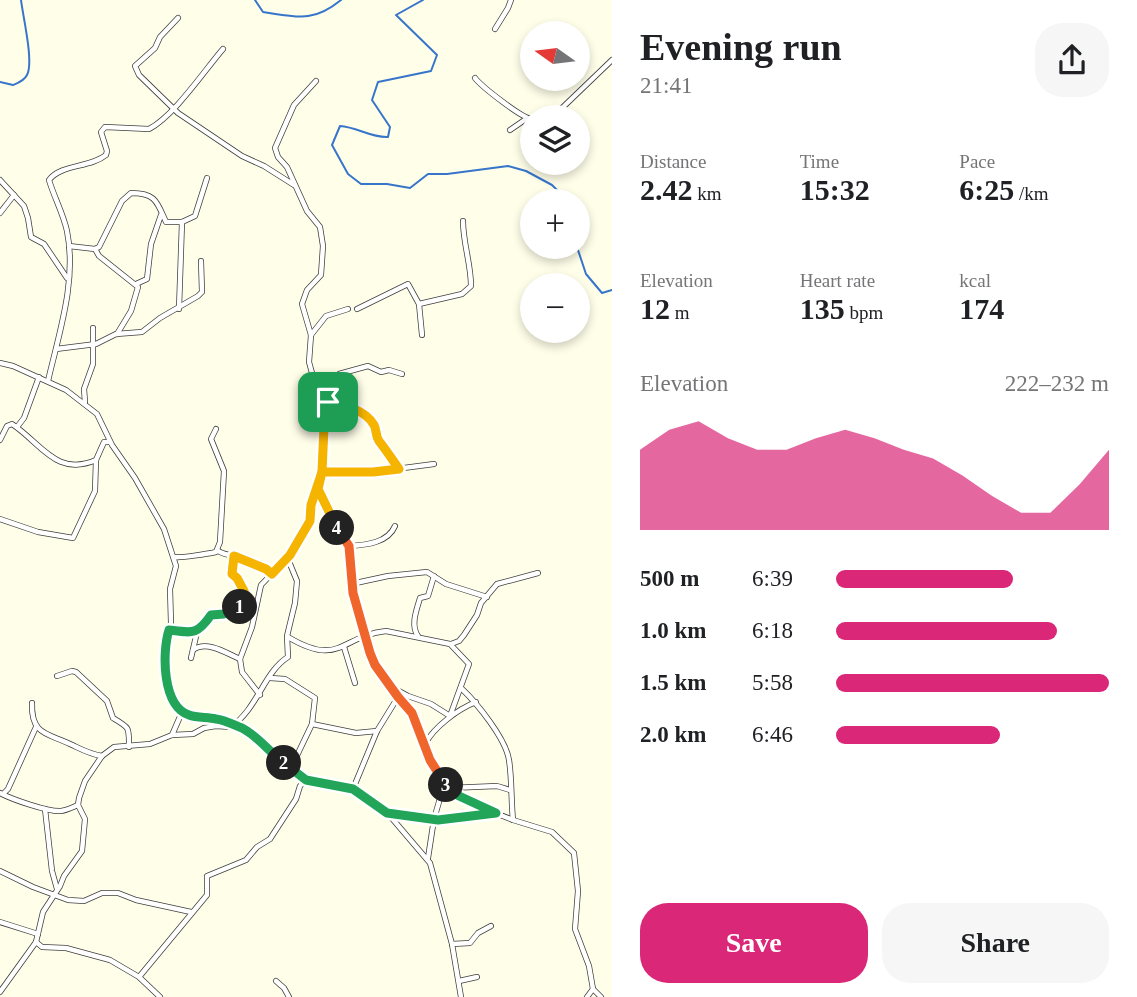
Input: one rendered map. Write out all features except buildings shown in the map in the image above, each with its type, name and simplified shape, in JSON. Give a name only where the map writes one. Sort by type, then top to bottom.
[{"type":"street","points":[[495,29],[511,0]]},
{"type":"street","points":[[178,18],[160,37],[155,48],[135,66],[139,75],[173,109],[242,156],[295,185]]},
{"type":"street","points":[[48,382],[64,312],[69,246],[63,215],[50,184],[51,176],[102,159],[107,151],[101,132],[105,127],[149,129],[173,109],[223,49]]},
{"type":"street","points":[[565,105],[612,60]]},
{"type":"street","points":[[475,78],[520,113]]},
{"type":"street","points":[[260,695],[242,672],[240,659],[252,627],[261,585],[287,562],[310,521],[311,505],[322,472],[324,427],[329,408],[328,402],[315,384],[309,362],[311,335],[302,304],[307,290],[321,275],[323,246],[320,227],[309,214],[303,197],[275,148],[294,105],[316,81]]},
{"type":"street","points":[[510,130],[520,124]]},
{"type":"street","points":[[95,249],[102,242],[127,196],[137,193],[149,196],[159,204],[166,222],[182,222],[195,216],[208,178]]},
{"type":"street","points":[[0,180],[26,211],[31,237],[44,244],[68,278]]},
{"type":"street","points":[[0,213],[14,195]]},
{"type":"street","points":[[136,284],[147,279],[151,244],[162,211]]},
{"type":"street","points":[[179,309],[182,222]]},
{"type":"street","points":[[419,304],[462,294],[471,286],[471,273],[463,240],[463,222]]},
{"type":"street","points":[[69,246],[95,249]]},
{"type":"street","points":[[95,249],[99,256],[136,284],[138,292],[131,311],[116,334]]},
{"type":"street","points":[[56,349],[93,345],[116,334],[142,332],[202,292],[201,261]]},
{"type":"street","points":[[357,309],[391,294],[405,284],[411,287],[419,304],[422,335]]},
{"type":"street","points":[[311,335],[326,316],[348,309]]},
{"type":"street","points":[[85,403],[84,389],[93,365],[93,328]]},
{"type":"street","points":[[0,363],[66,390],[97,414],[104,426],[108,442],[164,528],[176,566],[170,589],[164,670],[171,693],[182,712],[219,719],[251,733],[306,780],[353,789],[387,813],[428,859]]},
{"type":"street","points":[[315,384],[368,366],[381,372],[389,370],[402,374]]},
{"type":"street","points":[[17,428],[24,418],[38,377]]},
{"type":"street","points":[[328,402],[352,408],[364,415],[374,425],[376,436],[399,469]]},
{"type":"street","points":[[0,440],[9,424],[65,465],[85,465],[96,460]]},
{"type":"street","points":[[174,557],[213,553],[217,550],[222,526],[220,515],[224,471],[211,439],[216,429]]},
{"type":"street","points":[[0,519],[38,532],[73,538],[95,491],[96,460],[108,442]]},
{"type":"street","points":[[322,472],[373,472],[434,464]]},
{"type":"street","points":[[318,489],[326,509],[349,546],[351,584],[375,665],[412,713],[430,760],[441,778],[449,788],[470,803],[513,821],[552,832],[574,853],[578,891],[575,929],[597,997]]},
{"type":"street","points":[[349,546],[370,544],[382,539],[392,533],[395,526]]},
{"type":"street","points":[[217,550],[224,555],[234,556],[266,569],[272,574]]},
{"type":"street","points":[[191,658],[197,632],[211,615],[238,610],[241,606],[244,591],[232,574],[234,556]]},
{"type":"street","points":[[0,992],[36,942],[43,912],[84,846],[86,819],[78,805],[85,781],[102,756],[114,747],[149,744],[172,735],[193,734],[204,728],[216,726],[228,729],[234,726],[260,695],[277,665],[289,655],[287,636],[297,581],[287,562]]},
{"type":"street","points":[[351,584],[417,572],[429,573],[446,584],[488,597]]},
{"type":"street","points":[[450,644],[464,635],[481,603],[501,582],[538,573]]},
{"type":"street","points":[[420,637],[415,630],[415,616],[420,598],[428,596],[434,576]]},
{"type":"street","points":[[169,630],[197,632]]},
{"type":"street","points":[[287,636],[310,648],[332,651],[386,631],[450,644],[469,662],[451,716]]},
{"type":"street","points":[[193,650],[198,646],[217,648],[240,659]]},
{"type":"street","points":[[345,647],[355,683]]},
{"type":"street","points":[[57,676],[76,672],[107,701],[113,719],[127,726],[130,733],[129,747]]},
{"type":"street","points":[[270,678],[285,679],[315,698],[312,724],[291,768]]},
{"type":"street","points":[[392,686],[451,716]]},
{"type":"street","points":[[461,688],[477,702],[484,716],[493,723],[507,752],[513,821]]},
{"type":"street","points":[[353,789],[377,731],[398,697]]},
{"type":"street","points":[[425,745],[430,735],[451,716],[477,702]]},
{"type":"street","points":[[32,703],[36,727],[45,735],[89,754],[102,756]]},
{"type":"street","points":[[172,735],[182,712]]},
{"type":"street","points":[[312,724],[356,733],[377,731]]},
{"type":"street","points":[[36,727],[8,789],[1,793],[12,800],[45,809],[62,811],[78,805]]},
{"type":"street","points":[[441,778],[442,793],[434,819],[428,859],[452,944],[461,997]]},
{"type":"street","points":[[139,976],[207,895],[207,876],[246,860],[270,839],[306,780]]},
{"type":"street","points":[[442,793],[449,788],[496,786],[511,790]]},
{"type":"street","points":[[45,809],[51,871],[58,890]]},
{"type":"street","points":[[387,813],[434,819],[496,813]]},
{"type":"street","points":[[0,871],[54,895],[78,902],[102,894],[118,893],[136,900],[191,912]]},
{"type":"street","points":[[0,922],[38,934]]},
{"type":"street","points":[[452,944],[470,943],[478,933],[491,926]]},
{"type":"street","points":[[36,942],[42,947],[66,948],[110,960],[139,976],[160,997]]},
{"type":"street","points":[[459,981],[477,977]]},
{"type":"street","points":[[276,981],[289,997]]},
{"type":"street","points":[[587,997],[593,989]]},
{"type":"waterway","points":[[0,82],[13,85],[19,83],[26,77],[29,69],[29,50],[21,0]]},
{"type":"waterway","points":[[255,0],[263,12],[304,16],[322,12],[341,0]]},
{"type":"waterway","points":[[423,0],[396,15],[437,55],[431,71],[378,82],[372,100],[390,127],[388,137],[340,126],[332,145],[348,174],[361,184],[387,184],[410,188],[428,174],[508,166],[526,171],[556,189]]},
{"type":"waterway","points":[[581,259],[586,274],[602,293],[612,290]]},
{"type":"route","points":[[328,402],[322,472],[311,505],[310,521],[301,538],[272,574],[234,556],[232,574],[244,591],[239,609],[211,615],[197,632],[169,630],[164,645],[164,670],[171,693],[182,712],[219,719],[241,728],[251,733],[277,758],[306,780],[353,789],[387,813],[438,820],[496,813],[470,803],[444,783],[430,760],[412,713],[375,665],[370,653],[353,593],[349,546],[326,509],[318,489],[322,472],[399,469],[386,447],[379,442],[374,425],[364,415],[352,408],[328,402]]}]
